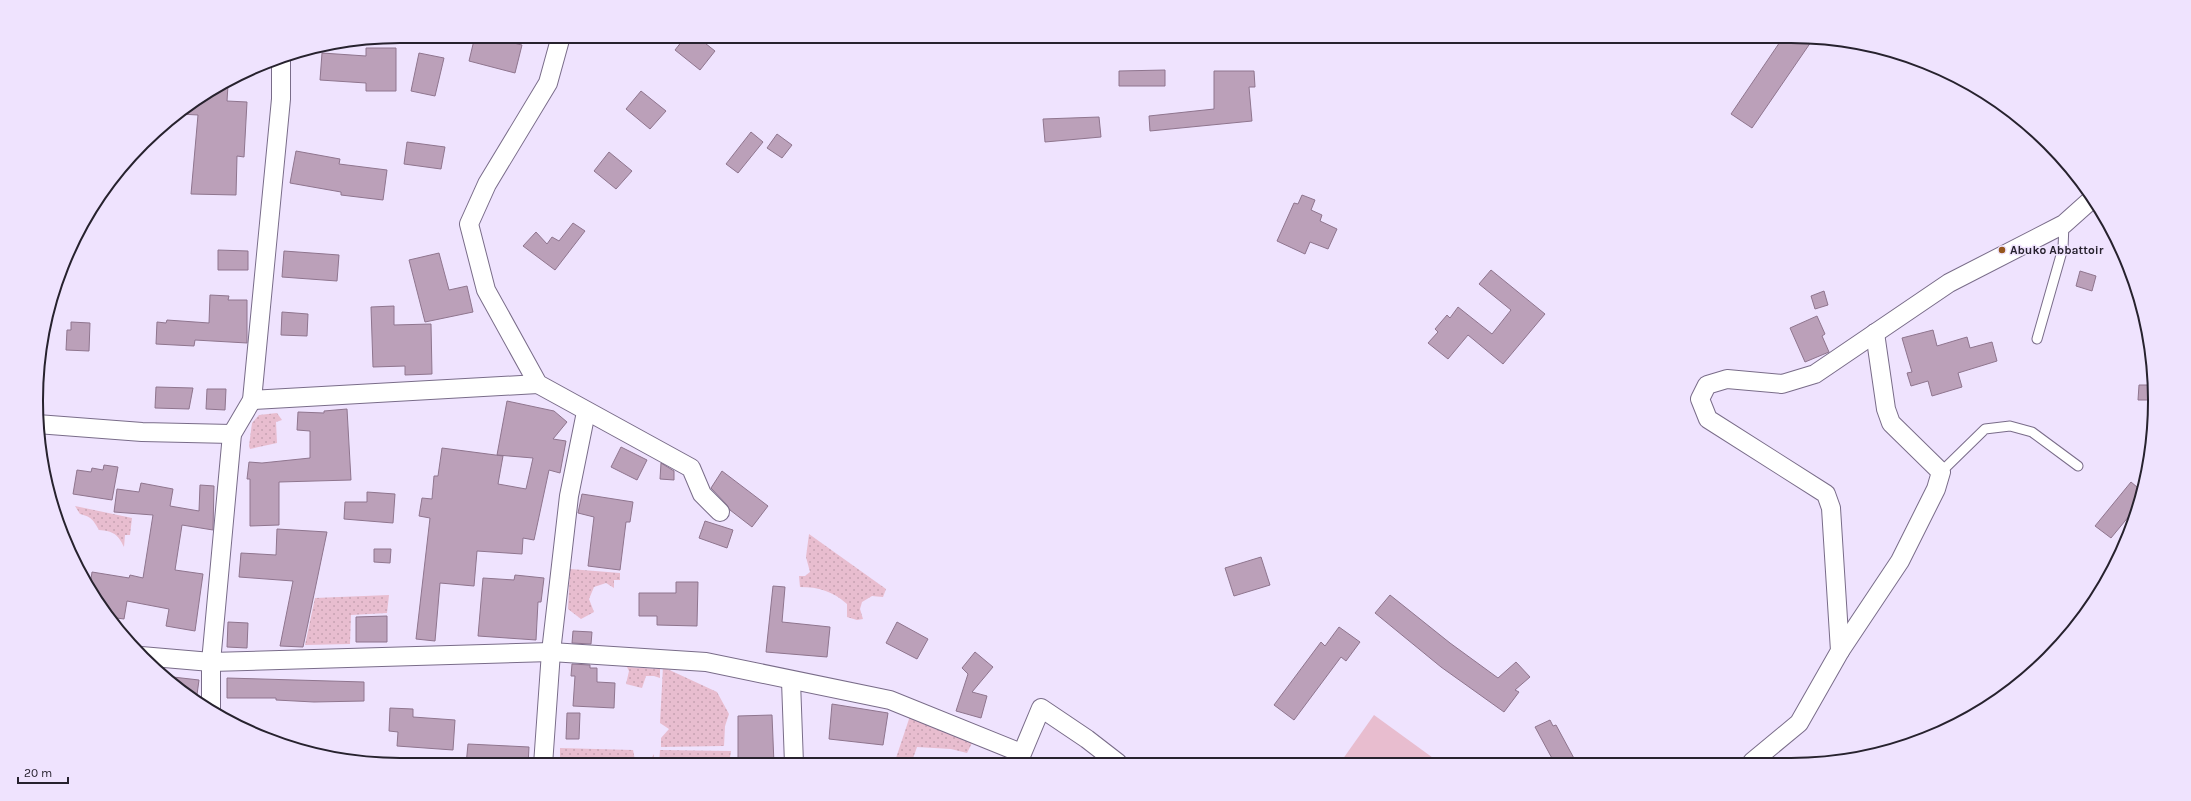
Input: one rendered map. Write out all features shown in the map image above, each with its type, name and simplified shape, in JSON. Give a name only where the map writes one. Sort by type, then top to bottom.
[{"type":"street","points":[[559,43],[548,83],[487,184],[470,224],[486,290],[538,384],[586,412],[691,468],[702,494],[720,512]]},
{"type":"street","points":[[210,703],[212,662],[232,434],[252,400],[281,99],[281,64]]},
{"type":"street","points":[[1840,651],[1831,508],[1826,494],[1708,419],[1700,399],[1707,385],[1727,379],[1782,384],[1815,374],[1949,284],[2064,224],[2088,202]]},
{"type":"street","points":[[1757,758],[1799,723],[1840,651],[1900,561],[1936,489],[1940,472],[1891,423],[1886,409],[1875,333]]},
{"type":"street","points":[[252,400],[538,384]]},
{"type":"street","points":[[543,758],[551,652],[569,496],[586,412]]},
{"type":"street","points":[[44,425],[142,432],[232,434]]},
{"type":"street","points":[[152,657],[212,662],[551,652],[706,662],[791,681],[890,700],[1019,758],[1041,708],[1087,739],[1112,758]]},
{"type":"street","points":[[791,681],[794,758]]},
{"type":"lane","points":[[2037,339],[2063,248],[2064,224]]},
{"type":"lane","points":[[1940,472],[1985,429],[2010,426],[2032,432],[2078,466]]},
{"type":"green space","points":[[277,413],[282,420],[276,422],[277,443],[250,449],[249,446],[252,423],[259,415]]},
{"type":"green space","points":[[75,506],[132,518],[130,535],[125,535],[124,547],[117,536],[108,531],[99,530],[92,519],[80,514]]},
{"type":"green space","points":[[809,534],[886,589],[883,597],[872,596],[862,602],[860,609],[863,619],[857,620],[847,617],[847,604],[831,593],[819,589],[800,587],[799,576],[805,576],[810,572],[806,557]]},
{"type":"green space","points":[[570,569],[620,573],[620,580],[614,580],[614,588],[606,583],[594,587],[589,599],[594,612],[581,619],[568,609]]},
{"type":"green space","points":[[389,595],[387,613],[351,615],[350,644],[305,645],[315,598]]},
{"type":"green space","points":[[627,667],[660,669],[660,678],[646,676],[642,688],[626,684],[629,671]]},
{"type":"green space","points":[[663,667],[717,692],[729,714],[725,726],[724,746],[661,747],[661,738],[669,729],[660,723]]},
{"type":"green space","points":[[911,713],[974,739],[967,753],[951,749],[917,747],[913,758],[896,758]]},
{"type":"green space","points":[[1374,715],[1433,758],[1344,758]]},
{"type":"green space","points":[[560,748],[633,750],[635,758],[560,758]]},
{"type":"green space","points":[[660,750],[731,751],[730,758],[659,758]]},
{"type":"building","points":[[473,43],[514,43],[522,45],[515,73],[469,61]]},
{"type":"building","points":[[680,43],[705,43],[715,51],[700,70],[675,50]]},
{"type":"building","points":[[1779,43],[1810,44],[1752,128],[1731,114]]},
{"type":"building","points":[[366,48],[396,48],[396,91],[366,91],[366,83],[320,80],[322,53],[366,56]]},
{"type":"building","points":[[419,53],[444,58],[435,96],[411,91]]},
{"type":"building","points":[[1165,70],[1165,86],[1119,86],[1119,71]]},
{"type":"building","points":[[1214,71],[1254,71],[1255,87],[1249,87],[1252,121],[1150,131],[1149,116],[1214,109]]},
{"type":"building","points":[[228,88],[227,101],[247,102],[244,157],[237,156],[236,195],[191,194],[198,115],[187,114],[202,103]]},
{"type":"building","points":[[641,91],[666,111],[650,129],[626,109]]},
{"type":"building","points":[[1099,117],[1101,137],[1045,142],[1043,119]]},
{"type":"building","points":[[751,132],[763,142],[738,173],[726,164]]},
{"type":"building","points":[[777,134],[792,145],[782,158],[767,148]]},
{"type":"building","points":[[407,142],[445,147],[441,169],[404,164]]},
{"type":"building","points":[[296,151],[340,159],[339,164],[387,170],[383,200],[341,195],[341,192],[290,183]]},
{"type":"building","points":[[609,152],[632,171],[616,189],[594,171]]},
{"type":"building","points":[[1302,195],[1315,200],[1311,210],[1322,215],[1320,221],[1337,229],[1328,249],[1310,242],[1305,254],[1277,241],[1294,203],[1298,204]]},
{"type":"building","points":[[573,223],[585,231],[555,270],[523,246],[536,232],[547,244],[552,237],[559,241]]},
{"type":"building","points":[[218,250],[248,251],[248,270],[218,270]]},
{"type":"building","points":[[284,251],[339,255],[337,281],[282,277]]},
{"type":"building","points":[[439,253],[449,290],[467,286],[473,312],[425,322],[409,260]]},
{"type":"building","points":[[1491,270],[1545,314],[1503,364],[1468,335],[1448,359],[1428,343],[1438,332],[1435,329],[1447,315],[1450,318],[1458,307],[1492,334],[1511,310],[1479,284]]},
{"type":"building","points":[[2080,271],[2096,276],[2092,291],[2076,286]]},
{"type":"building","points":[[1824,291],[1828,305],[1815,309],[1811,296]]},
{"type":"building","points":[[210,295],[229,296],[228,300],[247,300],[247,343],[195,340],[194,346],[156,344],[157,322],[166,323],[167,320],[209,323]]},
{"type":"building","points":[[394,306],[394,325],[431,324],[432,374],[405,375],[405,366],[373,367],[371,307]]},
{"type":"building","points":[[282,312],[308,314],[307,336],[281,335]]},
{"type":"building","points":[[1817,316],[1825,334],[1822,336],[1829,352],[1805,362],[1790,328]]},
{"type":"building","points":[[71,322],[90,323],[89,351],[66,350],[67,330],[71,330]]},
{"type":"building","points":[[1933,330],[1937,346],[1967,337],[1970,348],[1992,342],[1997,361],[1958,373],[1962,387],[1932,396],[1928,381],[1911,386],[1907,373],[1912,372],[1902,338]]},
{"type":"building","points":[[2139,385],[2147,385],[2148,400],[2138,400]]},
{"type":"building","points":[[156,387],[193,388],[189,409],[155,408]]},
{"type":"building","points":[[207,389],[226,389],[225,410],[206,409]]},
{"type":"building","points":[[507,401],[554,411],[567,422],[553,439],[566,441],[560,473],[549,470],[534,540],[523,538],[522,554],[477,551],[474,586],[440,583],[435,641],[416,639],[430,518],[419,516],[422,498],[432,499],[434,476],[438,476],[442,448],[503,456],[498,484],[526,489],[533,458],[497,455]]},
{"type":"building","points":[[347,409],[351,480],[279,482],[279,525],[250,526],[250,479],[247,479],[249,462],[262,463],[310,458],[310,431],[297,430],[298,412],[324,413],[324,411]]},
{"type":"building","points":[[621,447],[647,460],[637,480],[611,467]]},
{"type":"building","points":[[661,463],[674,471],[674,480],[660,479]]},
{"type":"building","points":[[104,465],[118,467],[112,500],[73,494],[77,470],[91,472],[92,468],[103,470]]},
{"type":"building","points":[[722,471],[768,506],[752,527],[730,510],[711,488]]},
{"type":"building","points":[[2131,482],[2137,487],[2128,517],[2111,538],[2095,526]]},
{"type":"building","points":[[141,483],[173,489],[170,506],[199,511],[200,485],[214,486],[213,530],[182,525],[175,570],[203,574],[195,631],[166,626],[169,609],[127,601],[124,619],[117,618],[91,579],[92,572],[129,578],[130,575],[143,578],[153,515],[114,512],[117,489],[139,492]]},
{"type":"building","points":[[367,492],[395,494],[393,523],[344,519],[345,502],[367,502]]},
{"type":"building","points":[[582,494],[633,502],[630,522],[626,522],[620,570],[588,566],[594,517],[578,513]]},
{"type":"building","points":[[705,521],[733,530],[727,548],[699,538]]},
{"type":"building","points":[[277,529],[327,532],[303,647],[280,646],[293,581],[239,577],[241,553],[276,555]]},
{"type":"building","points":[[374,549],[391,549],[390,563],[374,562]]},
{"type":"building","points":[[1261,557],[1270,585],[1234,596],[1225,568]]},
{"type":"building","points":[[515,575],[544,578],[541,602],[538,602],[536,640],[478,636],[483,578],[514,580]]},
{"type":"building","points":[[676,582],[698,582],[697,626],[657,625],[657,616],[639,616],[639,593],[676,593]]},
{"type":"building","points":[[773,586],[785,587],[782,622],[830,627],[827,657],[766,652]]},
{"type":"building","points":[[1390,595],[1450,643],[1498,678],[1516,662],[1530,677],[1515,690],[1519,692],[1504,712],[1441,667],[1375,613]]},
{"type":"building","points":[[387,616],[387,642],[356,642],[356,617]]},
{"type":"building","points":[[228,622],[248,623],[247,648],[227,647]]},
{"type":"building","points":[[897,622],[928,639],[917,659],[886,643]]},
{"type":"building","points":[[1339,627],[1360,642],[1346,661],[1341,657],[1294,720],[1274,705],[1321,642],[1325,646]]},
{"type":"building","points":[[573,631],[592,632],[591,644],[572,643]]},
{"type":"building","points":[[975,652],[993,667],[972,692],[987,696],[981,718],[956,711],[968,674],[962,668]]},
{"type":"building","points":[[572,664],[590,665],[590,668],[597,668],[597,682],[615,683],[614,708],[573,706],[575,676],[571,676]]},
{"type":"building","points":[[175,677],[199,680],[197,694]]},
{"type":"building","points":[[227,678],[364,682],[364,701],[314,702],[276,700],[276,698],[227,698]]},
{"type":"building","points":[[832,704],[888,713],[883,745],[829,739]]},
{"type":"building","points":[[390,708],[413,709],[413,717],[455,720],[453,750],[397,746],[398,732],[389,731]]},
{"type":"building","points":[[567,713],[580,713],[579,739],[566,739]]},
{"type":"building","points":[[772,715],[774,758],[738,758],[738,716]]},
{"type":"building","points":[[1550,720],[1553,726],[1556,725],[1574,758],[1552,758],[1535,727]]},
{"type":"building","points":[[468,744],[529,747],[528,758],[467,758]]},
{"type":"place","name":"Abuko Abbattoir","points":[[2002,250]]}]
